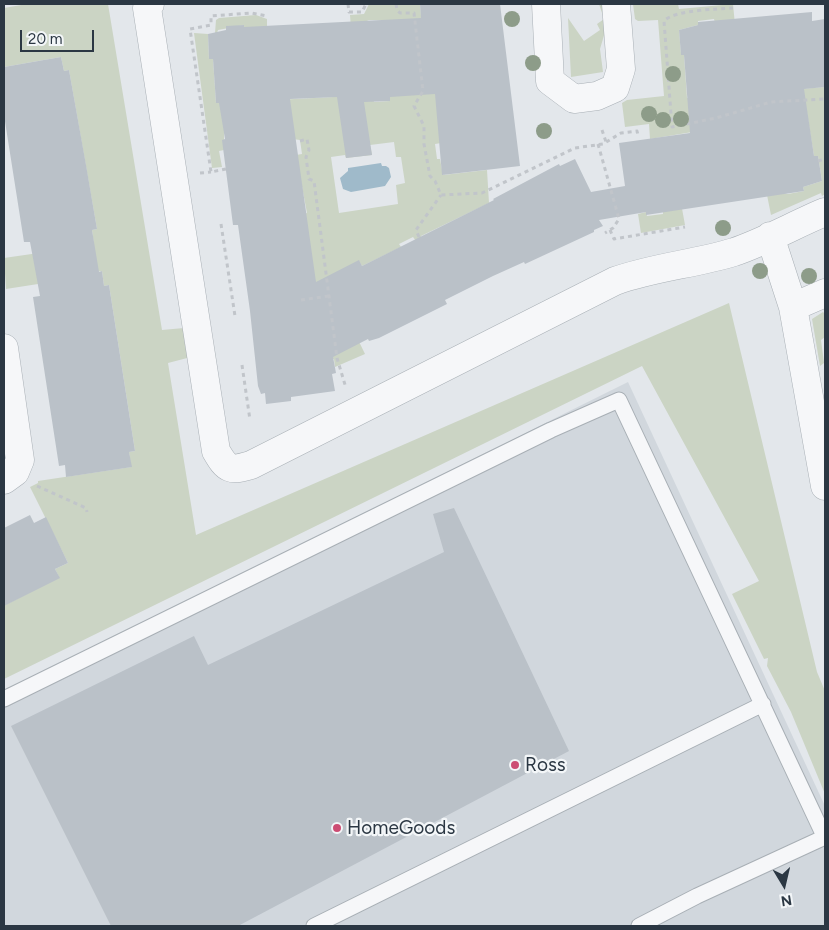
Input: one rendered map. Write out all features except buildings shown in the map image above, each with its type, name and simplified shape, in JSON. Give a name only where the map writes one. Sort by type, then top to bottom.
[{"type":"street","points":[[150,4],[146,8],[216,451],[224,465],[234,470],[250,466],[616,280],[639,272],[683,266],[736,252],[825,212]]},
{"type":"street","points":[[546,4],[550,81],[574,99],[598,96],[615,88],[621,69],[616,4]]},
{"type":"street","points":[[770,236],[793,308],[825,486]]},
{"type":"street","points":[[793,308],[825,294]]},
{"type":"street","points":[[4,348],[20,460],[7,478]]},
{"type":"lane","points":[[4,699],[551,430],[619,400],[825,837],[698,896],[639,926]]},
{"type":"lane","points":[[314,926],[763,704]]},
{"type":"path","points":[[348,4],[349,12],[362,12],[366,4]]},
{"type":"path","points":[[396,4],[397,10],[400,13],[414,13],[423,91],[414,106],[424,126],[424,144],[430,176],[435,181],[440,195]]},
{"type":"path","points":[[733,8],[677,14],[668,17],[664,21],[672,127],[716,118],[772,102],[825,99]]},
{"type":"path","points":[[226,169],[212,172],[190,29],[211,25],[211,16],[251,13],[267,16]]},
{"type":"path","points":[[602,130],[606,142]]},
{"type":"path","points":[[440,195],[482,193],[574,148],[606,142],[621,133],[637,131],[638,135]]},
{"type":"path","points":[[300,141],[307,139],[309,150],[306,157],[309,180],[314,181],[337,358],[347,391]]},
{"type":"path","points":[[598,144],[618,219],[610,230],[605,232]]},
{"type":"path","points":[[818,161],[825,159]]},
{"type":"path","points":[[419,237],[416,230],[440,195]]},
{"type":"path","points":[[221,224],[235,316]]},
{"type":"path","points":[[610,230],[614,239],[685,227]]},
{"type":"path","points":[[301,300],[328,296]]},
{"type":"path","points":[[242,366],[250,420]]},
{"type":"path","points":[[7,478],[86,508],[88,512]]},
{"type":"shaded area","points":[[628,382],[825,806],[825,926],[4,926],[4,692]]},
{"type":"green space","points":[[27,4],[108,4],[162,330],[184,328],[191,357],[168,363],[196,535],[729,303],[817,672],[825,691],[825,794],[791,712],[767,666],[768,658],[764,659],[732,594],[759,581],[642,366],[4,679],[4,603],[5,605],[59,577],[55,569],[68,563],[30,487],[38,483],[38,481],[131,467],[129,452],[135,451],[109,285],[104,286],[102,271],[38,281],[38,284],[6,289],[4,258],[94,245],[92,230],[97,229],[69,70],[64,71],[61,57],[4,67],[4,8]]},
{"type":"green space","points":[[369,4],[420,4],[421,16],[427,15],[441,143],[435,144],[437,159],[440,159],[443,175],[487,170],[489,203],[421,236],[416,241],[413,237],[399,244],[401,247],[362,266],[359,261],[349,321],[365,354],[335,367],[334,359],[329,360],[288,216],[307,213],[296,155],[302,154],[300,140],[224,130],[224,150],[219,151],[222,167],[212,168],[194,33],[208,34],[209,59],[213,59],[216,103],[373,95],[374,102],[390,101],[383,20],[369,20],[351,28],[350,15],[364,14]],"holes":[[[394,142],[396,157],[401,157],[405,183],[396,185],[398,204],[339,213],[331,157],[345,155],[346,158],[372,155],[370,145]]]},
{"type":"green space","points":[[599,4],[607,4],[608,22],[600,49],[603,72],[571,77],[568,18],[584,41],[600,30],[597,24],[604,19]]},
{"type":"green space","points":[[633,4],[678,4],[679,9],[733,4],[735,25],[715,23],[714,19],[698,21],[698,25],[679,30],[681,54],[684,55],[687,98],[825,87],[825,194],[822,196],[821,193],[771,215],[766,190],[788,194],[804,191],[803,187],[822,181],[818,156],[814,156],[807,113],[650,139],[649,124],[625,127],[622,103],[627,100],[664,96],[658,20],[638,21],[635,19]]},
{"type":"green space","points":[[256,15],[267,19],[267,31],[244,29],[244,25],[218,30],[215,33],[216,20],[219,18]]},
{"type":"green space","points":[[681,203],[685,225],[641,233],[638,214],[646,212],[647,216],[663,214],[663,210]]},
{"type":"green space","points":[[823,312],[825,314],[825,337],[821,340],[824,363],[820,366],[812,319]]},
{"type":"water","points":[[381,163],[382,166],[389,168],[391,177],[385,186],[351,192],[343,189],[340,178],[348,171],[348,168]]},
{"type":"place","name":"Ross","points":[[515,765]]},
{"type":"place","name":"HomeGoods","points":[[337,828]]}]
